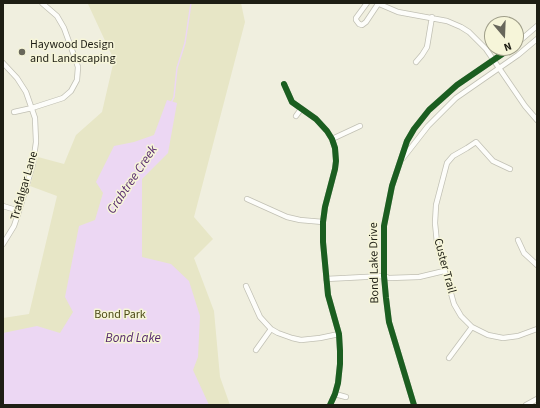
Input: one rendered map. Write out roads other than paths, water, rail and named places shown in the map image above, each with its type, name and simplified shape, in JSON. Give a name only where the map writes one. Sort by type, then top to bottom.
[{"type":"street","points":[[14,112],[57,100],[67,94],[74,86],[78,73],[76,61],[61,21],[42,3]]},
{"type":"street","points":[[367,3],[356,18],[359,24],[362,25],[366,22],[378,4],[398,12],[432,17],[454,23],[469,32],[480,41],[525,106],[537,120]]},
{"type":"street","points":[[416,62],[427,47],[432,17]]},
{"type":"street","points":[[524,37],[537,26]]},
{"type":"street","name":"Bond Lake Drive","points":[[402,159],[419,137],[456,98],[500,68],[537,40]]},
{"type":"street","name":"Bond Lake Drive","points":[[414,405],[389,322],[386,298],[384,276],[385,216],[392,186],[407,141],[414,129],[429,110],[456,85],[500,56]]},
{"type":"street","name":"Trafalgar Lane","points":[[3,63],[22,84],[32,108],[36,125],[36,151],[33,164],[14,226],[3,244]]},
{"type":"street","points":[[284,84],[292,102],[327,131],[335,148],[336,161],[323,222],[326,280],[328,295],[338,334],[340,364],[335,394],[330,405]]},
{"type":"street","points":[[296,116],[301,109]]},
{"type":"street","points":[[332,139],[360,126]]},
{"type":"street","name":"Custer Trail","points":[[510,169],[493,161],[476,142],[456,154],[450,160],[438,193],[435,215],[437,243],[444,271],[457,310],[472,327],[488,335],[504,338],[518,336],[537,329]]},
{"type":"street","points":[[247,199],[287,217],[323,222]]},
{"type":"street","points":[[3,206],[19,210]]},
{"type":"street","points":[[518,240],[524,253],[537,265]]},
{"type":"street","points":[[326,280],[384,276],[389,278],[419,277],[444,271]]},
{"type":"street","points":[[246,286],[258,313],[271,329],[286,337],[301,340],[338,334]]},
{"type":"street","points":[[449,358],[472,327]]},
{"type":"street","points":[[256,350],[271,329]]},
{"type":"street","points":[[335,394],[346,398]]},
{"type":"street","points":[[526,405],[537,399]]},
{"type":"water","name":"Bond Lake","points":[[167,100],[177,103],[168,153],[142,179],[142,257],[171,264],[189,281],[200,316],[198,357],[193,370],[209,405],[3,405],[3,333],[37,326],[60,333],[73,312],[65,297],[79,226],[95,220],[103,193],[96,182],[114,146],[134,142],[154,135]]},
{"type":"waterway","name":"Crabtree Creek","points":[[171,103],[174,97],[177,68],[185,43],[191,3]]},
{"type":"place","name":"Haywood Design and Landscaping","points":[[22,52]]},
{"type":"park label","name":"Bond Park","points":[[120,315]]}]
